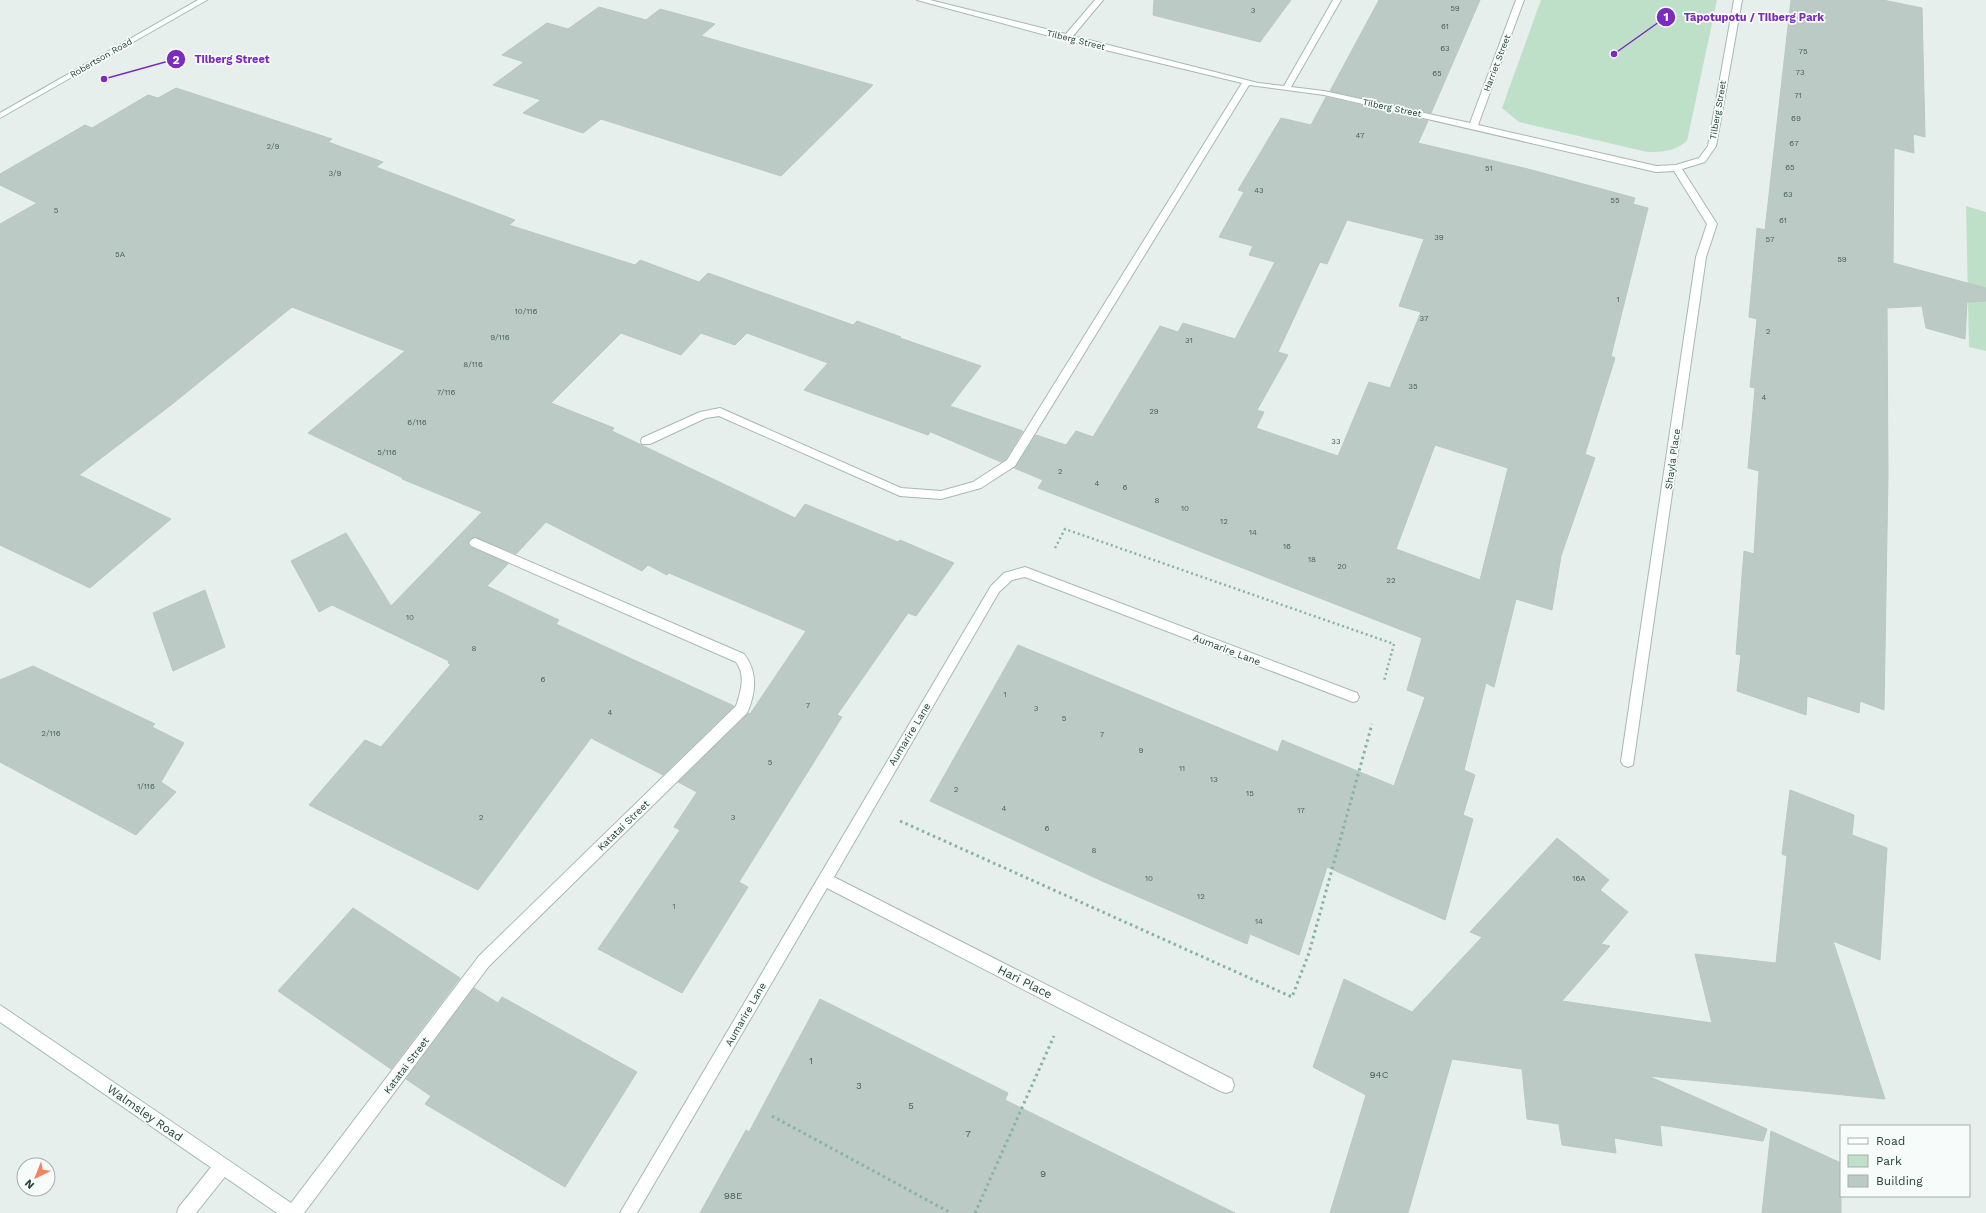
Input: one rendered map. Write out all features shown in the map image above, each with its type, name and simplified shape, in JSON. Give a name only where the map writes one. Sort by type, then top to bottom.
[{"type":"street","name":"Robertson Road","points":[[0,116],[203,0]]},
{"type":"street","name":"Tilberg Street","points":[[921,0],[1067,38],[1247,82],[1286,89],[1324,93],[1656,169],[1677,168],[1702,160],[1712,146],[1738,0]]},
{"type":"street","points":[[1067,38],[1099,0]]},
{"type":"street","points":[[1286,89],[1337,0]]},
{"type":"street","name":"Harriet Street","points":[[1473,126],[1520,0]]},
{"type":"street","points":[[646,441],[704,415],[720,412],[900,492],[941,495],[977,485],[1011,463],[1247,82]]},
{"type":"street","name":"Shayla Place","points":[[1628,761],[1701,257],[1712,224],[1677,168]]},
{"type":"street","name":"Katatai Street","points":[[294,1213],[484,961],[742,709],[748,685],[747,666],[740,658],[475,543]]},
{"type":"street","name":"Aumarire Lane","points":[[628,1213],[995,589],[1008,576],[1025,572],[1353,697]]},
{"type":"street","name":"Hari Place","points":[[824,879],[1226,1085]]},
{"type":"street","name":"Walmsley Road","points":[[0,1013],[290,1213]]},
{"type":"street","points":[[185,1213],[222,1167]]},
{"type":"path","points":[[1039,578],[1065,529],[1394,644],[1383,683]]},
{"type":"path","points":[[900,821],[1292,997],[1309,953],[1372,721]]},
{"type":"path","points":[[896,828],[904,814]]},
{"type":"path","points":[[975,1213],[1068,1004]]},
{"type":"path","points":[[772,1116],[951,1213]]},
{"type":"green space","points":[[1541,0],[1717,0],[1687,141],[1678,147],[1668,150],[1647,152],[1519,122],[1502,108]]},
{"type":"green space","points":[[1966,206],[1986,212],[1986,351],[1969,347]]},
{"type":"building","points":[[1154,0],[1291,0],[1260,42],[1153,15]]},
{"type":"building","points":[[1379,0],[1480,0],[1431,113],[1330,91]]},
{"type":"building","points":[[1791,0],[1883,0],[1922,8],[1925,137],[1913,134],[1914,153],[1894,148],[1893,263],[1986,288],[1986,301],[1967,302],[1965,339],[1926,328],[1922,306],[1887,308],[1888,475],[1884,710],[1860,701],[1859,713],[1807,696],[1806,715],[1737,691],[1741,655],[1736,654],[1744,551],[1754,554],[1759,471],[1748,468],[1755,388],[1750,387],[1757,319],[1749,317],[1757,228],[1765,230]]},
{"type":"building","points":[[599,7],[646,20],[660,9],[715,24],[701,36],[873,85],[781,176],[601,119],[583,133],[523,113],[541,100],[493,85],[524,62],[502,55],[547,23],[568,29]]},
{"type":"building","points":[[176,88],[332,139],[328,142],[383,162],[376,167],[515,220],[509,225],[635,265],[640,260],[699,282],[708,273],[853,325],[857,321],[901,337],[900,338],[981,366],[950,406],[1023,431],[1006,459],[1001,462],[931,432],[932,430],[928,435],[804,390],[828,363],[747,333],[735,345],[701,333],[681,355],[621,333],[551,403],[614,428],[612,431],[795,518],[805,504],[898,542],[900,540],[954,563],[916,616],[908,613],[837,715],[842,717],[739,882],[748,887],[682,993],[598,949],[680,830],[674,827],[697,792],[678,782],[749,713],[750,714],[806,631],[669,573],[667,575],[648,565],[642,571],[546,522],[516,554],[474,537],[468,542],[470,547],[508,564],[487,586],[559,620],[556,624],[734,706],[663,775],[591,738],[478,890],[309,805],[365,740],[381,747],[451,664],[448,663],[449,661],[332,605],[319,612],[291,561],[346,533],[391,606],[482,512],[402,479],[403,478],[308,433],[405,351],[292,307],[171,405],[79,475],[171,519],[90,588],[0,545],[0,224],[37,203],[0,185],[0,174],[85,125],[92,128],[148,95],[158,98]]},
{"type":"building","points":[[1326,97],[1428,121],[1418,143],[1528,169],[1635,198],[1633,204],[1648,208],[1611,356],[1615,358],[1585,454],[1595,458],[1561,556],[1552,610],[1516,599],[1494,687],[1486,683],[1464,770],[1475,775],[1463,815],[1473,819],[1445,920],[1327,867],[1299,955],[1250,934],[1247,944],[1102,881],[930,801],[1018,645],[1278,752],[1282,740],[1394,786],[1425,697],[1407,690],[1422,638],[1038,488],[1043,480],[1014,468],[1036,435],[1066,445],[1076,431],[1093,437],[1160,326],[1178,332],[1183,323],[1235,339],[1275,262],[1249,255],[1253,246],[1219,237],[1244,192],[1238,190],[1281,118],[1311,125]],"holes":[[[1347,220],[1424,239],[1399,306],[1421,312],[1390,388],[1369,382],[1338,456],[1256,428],[1264,412],[1257,410],[1288,355],[1278,352],[1320,262],[1327,264]],[[1435,445],[1508,468],[1480,580],[1396,549]]]},
{"type":"building","points":[[205,590],[225,647],[173,671],[153,613]]},
{"type":"building","points":[[33,666],[155,724],[152,727],[184,743],[161,782],[176,792],[136,835],[0,762],[0,680]]},
{"type":"building","points":[[1790,790],[1854,815],[1852,835],[1887,848],[1880,960],[1833,941],[1885,1099],[1648,1076],[1767,1129],[1763,1141],[1660,1125],[1662,1146],[1614,1138],[1616,1153],[1562,1145],[1559,1124],[1527,1119],[1522,1069],[1452,1059],[1408,1213],[1330,1213],[1366,1095],[1313,1067],[1344,979],[1412,1012],[1482,937],[1470,932],[1557,838],[1609,880],[1600,890],[1628,912],[1601,944],[1610,946],[1562,1001],[1712,1023],[1695,954],[1776,963],[1787,856],[1782,854]]},
{"type":"building","points":[[353,908],[460,978],[391,1069],[278,991]]},
{"type":"building","points":[[474,988],[498,1003],[502,997],[637,1072],[565,1187],[425,1104],[431,1096],[406,1079]]},
{"type":"building","points":[[820,999],[1008,1093],[1005,1100],[1235,1213],[700,1213],[746,1130],[749,1132]]},
{"type":"building","points":[[1771,1131],[1840,1163],[1841,1213],[1762,1213]]},
{"type":"place","name":"Tāpotupotu / Tilberg Park","points":[[1614,54]]},
{"type":"place","name":"Tilberg Street","points":[[104,79]]}]
